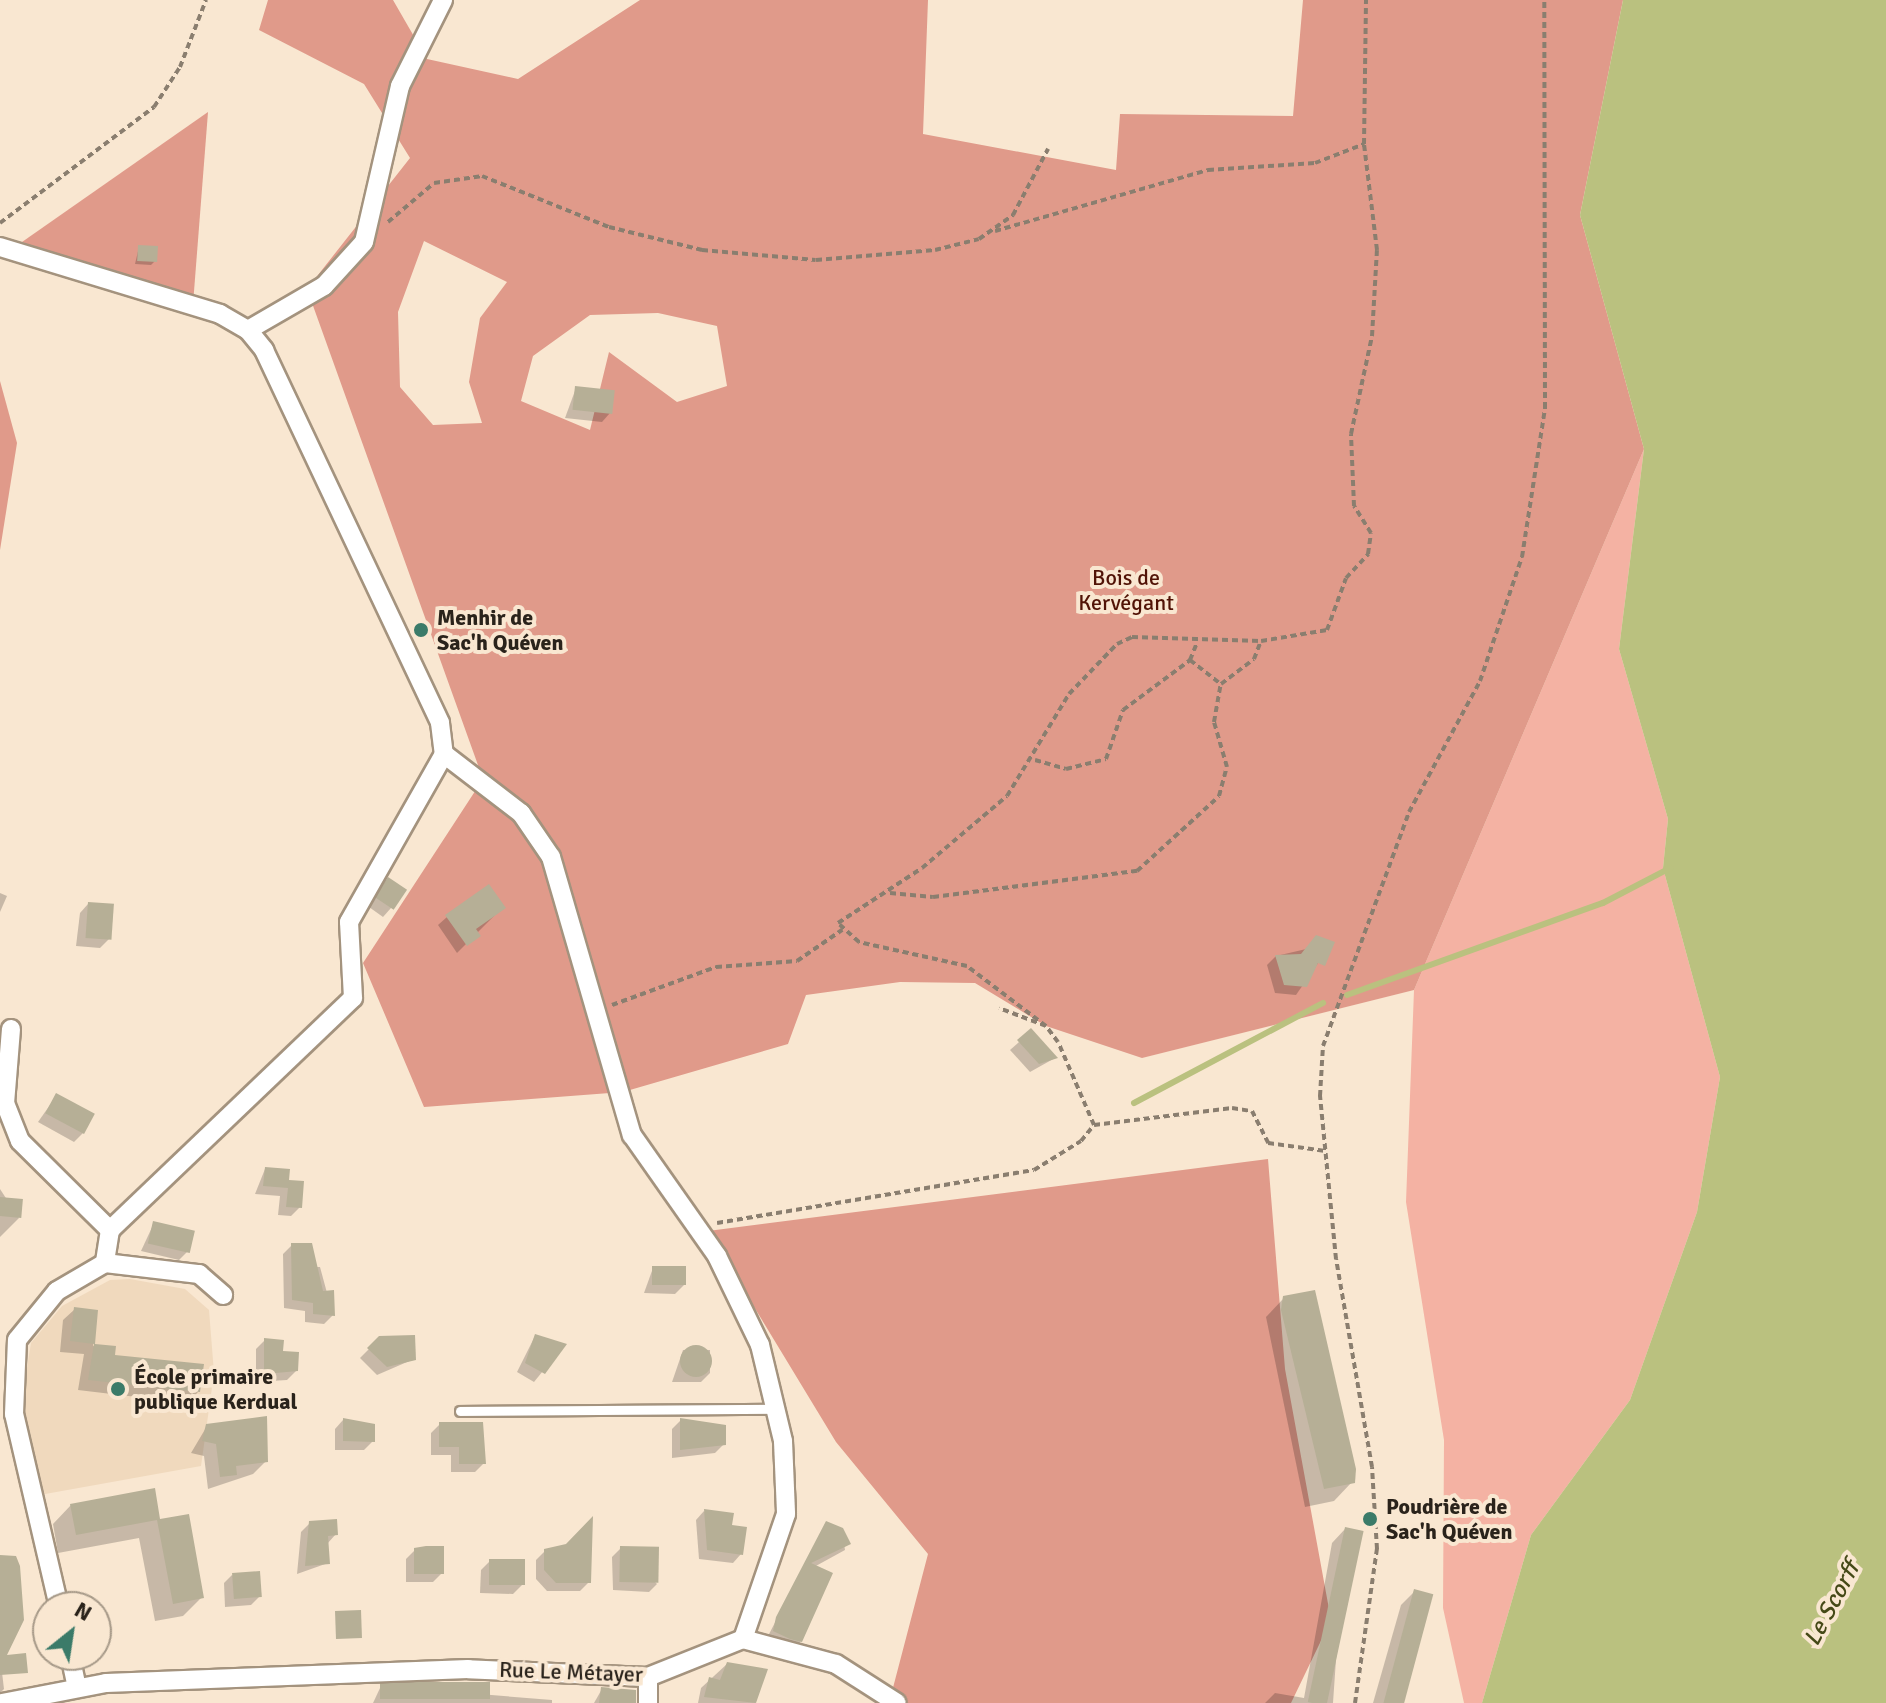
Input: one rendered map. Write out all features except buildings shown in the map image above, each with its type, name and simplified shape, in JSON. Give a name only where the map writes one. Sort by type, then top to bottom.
[{"type":"street","points":[[248,330],[324,286],[364,242],[400,86],[443,0]]},
{"type":"street","points":[[0,247],[220,314],[248,330],[440,723],[444,754],[349,922],[353,998],[110,1230],[105,1263]]},
{"type":"street","points":[[444,754],[521,813],[551,857],[632,1135],[695,1226],[742,1302],[774,1409],[786,1514],[743,1639],[836,1664],[897,1703]]},
{"type":"street","points":[[11,1029],[5,1103],[20,1141],[110,1230]]},
{"type":"street","points":[[55,1591],[5,1380],[17,1340],[57,1291],[105,1263],[199,1274],[223,1295]]},
{"type":"street","name":"Rue Le Métayer","points":[[2,1703],[76,1684],[468,1669],[648,1677],[743,1639]]},
{"type":"street","points":[[73,1671],[76,1684]]},
{"type":"street","points":[[648,1677],[648,1703]]},
{"type":"lane","points":[[460,1411],[774,1409]]},
{"type":"path","points":[[0,223],[154,107],[180,67],[206,0]]},
{"type":"path","points":[[842,930],[843,915],[888,893],[996,806],[1035,760],[1069,694],[1117,644],[1132,637],[1197,643],[1261,641],[1327,630],[1346,578],[1368,554],[1371,533],[1354,506],[1351,434],[1372,336],[1377,250],[1364,144],[1366,0]]},
{"type":"path","points":[[1355,1703],[1377,1549],[1373,1481],[1325,1151],[1320,1096],[1333,1008],[1409,812],[1480,681],[1522,557],[1545,408],[1544,0]]},
{"type":"path","points":[[364,242],[453,175],[482,176],[647,239],[773,260],[935,250],[1208,170],[1315,163],[1364,144]]},
{"type":"path","points":[[993,232],[1030,193],[1048,149]]},
{"type":"path","points":[[888,893],[933,897],[1137,871],[1225,784],[1214,722],[1221,684],[1254,659],[1261,641]]},
{"type":"path","points":[[1035,760],[1066,769],[1106,759],[1123,710],[1190,660],[1197,643]]},
{"type":"path","points":[[1190,660],[1221,684]]},
{"type":"path","points":[[842,930],[859,942],[967,966],[1046,1026],[1094,1125]]},
{"type":"path","points":[[598,1010],[716,967],[797,961],[842,930]]},
{"type":"path","points":[[999,1008],[1046,1026]]},
{"type":"path","points":[[695,1226],[1034,1170],[1094,1125],[1232,1108],[1252,1111],[1268,1143],[1325,1151]]},
{"type":"shaded area","points":[[1644,449],[1619,649],[1668,819],[1663,868],[1720,1077],[1697,1212],[1630,1400],[1531,1535],[1482,1703],[1464,1703],[1443,1608],[1444,1440],[1406,1202],[1414,990]]},
{"type":"shaded area","name":"École primaire publique Kerdual","points":[[130,1279],[185,1289],[209,1310],[214,1373],[201,1466],[34,1496],[21,1405],[31,1343],[62,1306],[110,1280]]},
{"type":"green space","name":"Bois de Kervégant","points":[[268,0],[393,0],[427,59],[518,79],[640,0],[928,0],[923,134],[1116,170],[1120,114],[1293,116],[1303,0],[1623,0],[1580,215],[1644,449],[1414,990],[1142,1058],[1046,1026],[975,983],[900,982],[806,995],[788,1044],[623,1092],[424,1107],[363,963],[483,779],[307,289],[410,158],[364,84],[259,30]],"holes":[[[424,241],[507,282],[480,318],[469,382],[482,423],[433,425],[400,387],[398,312]],[[658,313],[717,326],[727,386],[677,402],[609,352],[590,430],[521,401],[533,356],[590,315]]]},
{"type":"green space","points":[[208,112],[193,304],[22,242]]},
{"type":"green space","points":[[0,381],[17,443],[0,550]]},
{"type":"green space","points":[[1268,1159],[1285,1369],[1331,1620],[1291,1703],[889,1703],[928,1554],[836,1442],[708,1231]]},
{"type":"water","name":"Le Scorff","points":[[1623,0],[1886,0],[1886,1703],[1482,1703],[1531,1535],[1630,1400],[1697,1212],[1720,1077],[1663,868],[1668,819],[1619,649],[1644,449],[1580,215]]},
{"type":"waterway","points":[[1347,995],[1603,903],[1670,868]]},
{"type":"waterway","points":[[1134,1103],[1323,1003]]},
{"type":"place","name":"Menhir de Sac'h Quéven","points":[[421,630]]},
{"type":"place","name":"École primaire publique Kerdual","points":[[118,1389]]},
{"type":"place","name":"Poudrière de Sac'h Quéven","points":[[1370,1519]]}]
